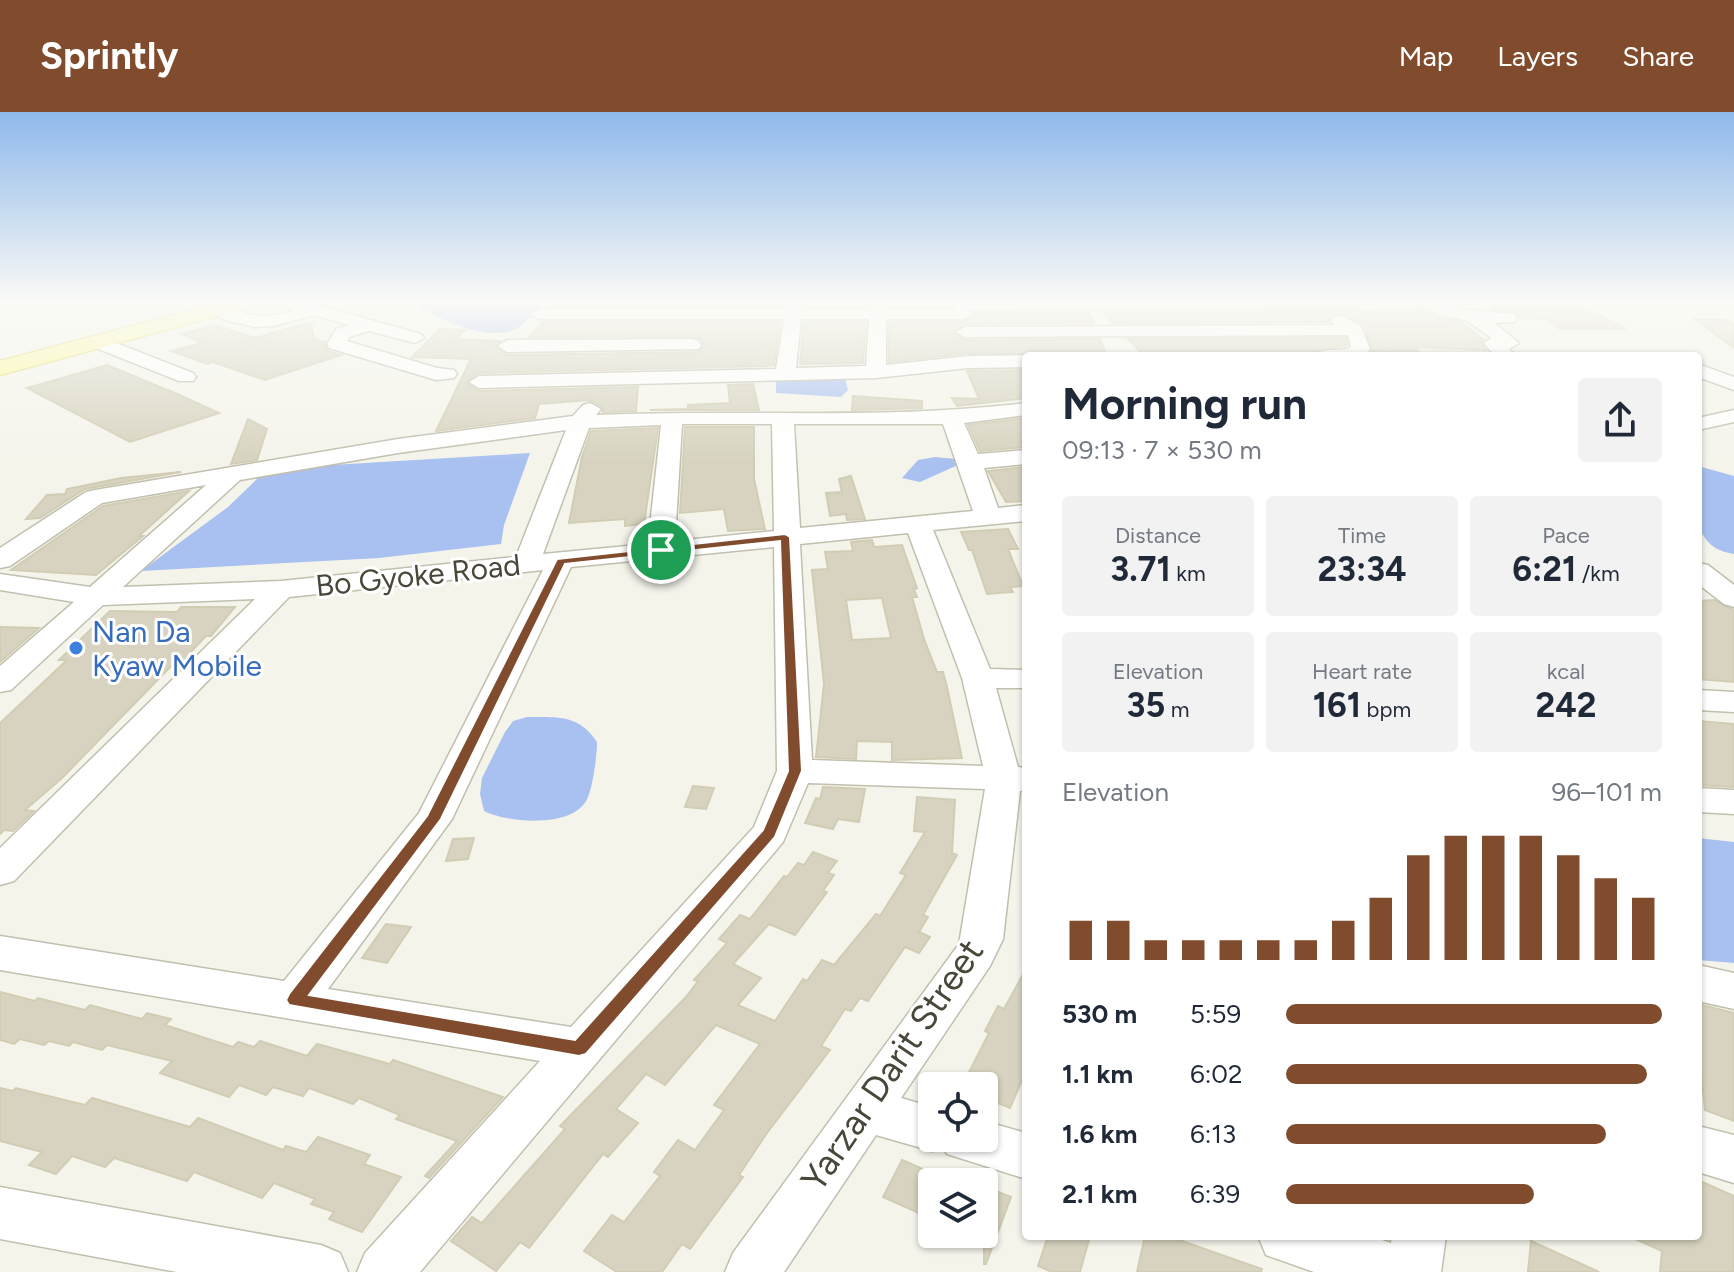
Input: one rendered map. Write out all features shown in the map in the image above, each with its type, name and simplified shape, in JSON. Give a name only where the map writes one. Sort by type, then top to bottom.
[{"type":"main road","points":[[0,368],[48,355]]},
{"type":"street","points":[[131,355],[186,377]]},
{"type":"street","points":[[371,355],[447,374]]},
{"type":"street","points":[[500,355],[479,382],[876,372],[968,362],[1022,361]]},
{"type":"street","points":[[681,379],[689,355]]},
{"type":"street","points":[[785,374],[788,355]]},
{"type":"street","points":[[876,372],[877,355]]},
{"type":"street","points":[[967,355],[968,362]]},
{"type":"street","points":[[1702,372],[1734,384]]},
{"type":"street","points":[[295,1000],[434,819],[544,563],[580,422],[609,380]]},
{"type":"street","points":[[0,560],[95,497],[398,446],[580,422],[672,418],[951,418],[1022,409]]},
{"type":"street","points":[[1702,423],[1734,416]]},
{"type":"street","points":[[661,550],[672,418]]},
{"type":"street","points":[[951,418],[988,517]]},
{"type":"street","points":[[384,1272],[770,833],[795,771],[783,420]]},
{"type":"street","points":[[970,462],[1022,457]]},
{"type":"street","points":[[0,683],[235,472]]},
{"type":"street","name":"Bo Gyoke Road","points":[[0,582],[98,597],[281,589],[1022,513]]},
{"type":"street","name":"Yarzar Darit Street","points":[[752,1272],[975,954],[982,939],[1015,779],[917,523]]},
{"type":"street","points":[[0,871],[281,589]]},
{"type":"street","points":[[978,678],[1022,679]]},
{"type":"street","points":[[1702,700],[1734,702]]},
{"type":"street","points":[[795,771],[1015,779]]},
{"type":"street","points":[[1702,800],[1734,802]]},
{"type":"street","points":[[0,953],[579,1048]]},
{"type":"street","points":[[1702,984],[1734,991]]},
{"type":"street","points":[[866,1110],[918,1125]]},
{"type":"street","points":[[998,1148],[1022,1155]]},
{"type":"street","points":[[1702,1150],[1734,1159]]},
{"type":"street","points":[[0,1213],[321,1272]]},
{"type":"street","points":[[1298,1240],[1398,1272]]},
{"type":"street","points":[[1414,1272],[1418,1240]]},
{"type":"water","points":[[845,378],[848,390],[841,397],[776,393],[776,381],[783,379]]},
{"type":"water","points":[[530,453],[504,525],[501,544],[379,558],[141,571],[228,507],[259,477],[282,468]]},
{"type":"water","points":[[935,457],[957,459],[958,465],[920,482],[902,478],[918,460]]},
{"type":"water","points":[[1702,467],[1734,476],[1734,554],[1719,550],[1702,533]]},
{"type":"water","points":[[527,717],[575,722],[583,726],[597,742],[588,797],[581,807],[570,814],[556,819],[524,820],[484,811],[480,794],[482,778],[513,721]]},
{"type":"water","points":[[1702,838],[1734,842],[1734,963],[1702,960]]},
{"type":"building","points":[[182,355],[341,355],[265,380],[213,362],[207,364]]},
{"type":"building","points":[[775,355],[774,365],[765,366],[477,373],[466,383],[479,391],[638,387],[636,411],[603,412],[602,406],[589,400],[539,404],[535,418],[436,431],[471,359],[412,357]]},
{"type":"building","points":[[801,355],[864,355],[863,363],[800,364]]},
{"type":"building","points":[[889,355],[949,355],[889,362]]},
{"type":"building","points":[[107,365],[219,413],[130,442],[27,388]]},
{"type":"building","points":[[1022,370],[1022,398],[957,406],[952,398],[979,399],[967,371]]},
{"type":"building","points":[[753,384],[759,410],[650,410],[730,403],[728,385]]},
{"type":"building","points":[[853,396],[922,401],[922,408],[852,410]]},
{"type":"building","points":[[1022,418],[1022,447],[980,451],[968,425]]},
{"type":"building","points":[[248,419],[267,429],[257,460],[231,464]]},
{"type":"building","points":[[685,427],[754,427],[754,479],[765,529],[728,531],[724,509],[680,513]]},
{"type":"building","points":[[658,428],[644,524],[625,526],[625,519],[569,523],[582,457],[591,431]]},
{"type":"building","points":[[1022,467],[1022,501],[1006,502],[988,471]]},
{"type":"building","points":[[181,472],[85,489],[40,518],[26,519],[47,495],[65,494],[67,489],[121,478]]},
{"type":"building","points":[[851,476],[865,519],[847,520],[846,514],[830,516],[826,493],[842,492],[839,479]]},
{"type":"building","points":[[189,491],[139,536],[143,536],[96,575],[11,570],[103,506]]},
{"type":"building","points":[[1008,529],[1018,549],[1008,549],[1022,586],[1010,587],[1013,592],[987,594],[972,550],[969,550],[961,532]]},
{"type":"building","points":[[872,540],[874,547],[902,545],[917,588],[914,589],[917,597],[912,597],[924,639],[937,672],[943,672],[962,758],[892,760],[892,742],[857,741],[856,759],[816,757],[824,684],[812,570],[828,569],[825,552],[853,551],[851,542]],"holes":[[[882,598],[891,638],[852,640],[846,600]]]},
{"type":"building","points":[[1714,600],[1734,610],[1734,682],[1702,679],[1702,601]]},
{"type":"building","points":[[181,607],[235,607],[211,636],[206,636],[183,660],[177,660],[62,778],[25,810],[34,811],[13,831],[4,830],[0,834],[0,723],[67,660],[59,660],[110,611],[177,612]]},
{"type":"building","points":[[0,627],[39,628],[0,662]]},
{"type":"building","points":[[1702,721],[1734,724],[1734,787],[1702,785]]},
{"type":"building","points":[[693,786],[714,788],[706,809],[685,807]]},
{"type":"building","points":[[823,787],[865,789],[859,822],[838,819],[833,829],[805,823],[816,798],[820,799]]},
{"type":"building","points":[[917,797],[955,800],[952,853],[957,855],[923,915],[928,917],[919,932],[930,937],[919,953],[905,947],[868,1001],[860,998],[851,1011],[845,1009],[821,1046],[830,1050],[767,1133],[739,1175],[743,1177],[690,1249],[682,1244],[662,1272],[617,1272],[584,1251],[612,1215],[624,1222],[660,1176],[654,1172],[678,1140],[695,1150],[724,1110],[714,1105],[760,1044],[716,1025],[665,1085],[646,1074],[616,1109],[638,1123],[608,1157],[603,1154],[529,1248],[520,1242],[496,1271],[451,1241],[472,1217],[482,1223],[565,1129],[560,1126],[686,997],[698,981],[694,980],[727,943],[719,939],[740,915],[750,919],[784,876],[787,877],[798,863],[804,865],[813,852],[837,861],[828,873],[834,875],[823,891],[827,892],[795,935],[769,924],[733,964],[761,978],[738,1005],[775,1021],[803,979],[807,981],[822,960],[834,965],[876,914],[880,916],[906,875],[900,873],[925,832],[914,831]]},
{"type":"building","points":[[474,838],[468,859],[446,861],[453,839]]},
{"type":"building","points":[[386,924],[411,927],[387,963],[362,958]]},
{"type":"building","points":[[1022,976],[1022,1080],[1010,1108],[998,1103],[998,1072],[969,1072],[989,1033],[985,1031],[998,1006],[1004,1009]]},
{"type":"building","points":[[0,992],[85,1010],[90,1005],[142,1019],[147,1013],[171,1019],[165,1025],[233,1047],[238,1042],[254,1047],[260,1041],[307,1056],[317,1044],[390,1064],[393,1060],[503,1097],[429,1178],[425,1176],[457,1141],[396,1119],[400,1115],[359,1098],[353,1104],[309,1088],[303,1096],[273,1087],[266,1095],[239,1085],[229,1097],[160,1073],[172,1061],[107,1045],[102,1050],[73,1042],[69,1046],[49,1041],[44,1045],[20,1039],[14,1044],[0,1040]]},
{"type":"building","points":[[1702,1005],[1734,1013],[1734,1121],[1705,1110]]},
{"type":"building","points":[[0,1088],[13,1091],[16,1088],[85,1105],[92,1098],[190,1127],[198,1118],[283,1150],[286,1146],[306,1152],[318,1137],[370,1155],[364,1164],[401,1177],[362,1232],[329,1219],[334,1212],[311,1204],[315,1199],[274,1183],[262,1198],[194,1172],[187,1181],[114,1158],[105,1167],[72,1156],[56,1174],[29,1165],[42,1152],[0,1141]]},
{"type":"building","points":[[902,1160],[920,1168],[918,1168],[918,1213],[883,1197]]},
{"type":"building","points":[[1702,1182],[1734,1196],[1734,1272],[1660,1272],[1662,1251],[1638,1240],[1702,1240]]},
{"type":"building","points":[[998,1192],[1011,1197],[998,1232]]},
{"type":"building","points":[[1047,1240],[1089,1240],[1080,1272],[1052,1272],[1038,1266]]},
{"type":"building","points":[[1144,1240],[1179,1240],[1262,1269],[1261,1272],[1137,1272]]},
{"type":"building","points":[[1531,1241],[1599,1272],[1528,1272]]},
{"type":"building","points":[[984,1248],[992,1248],[986,1264]]},
{"type":"place","name":"Nan Da Kyaw Mobile","points":[[76,648]]},
{"type":"route","points":[[785,537],[795,771],[770,833],[579,1048],[295,1000],[434,819],[561,561],[661,550],[785,537]]}]
